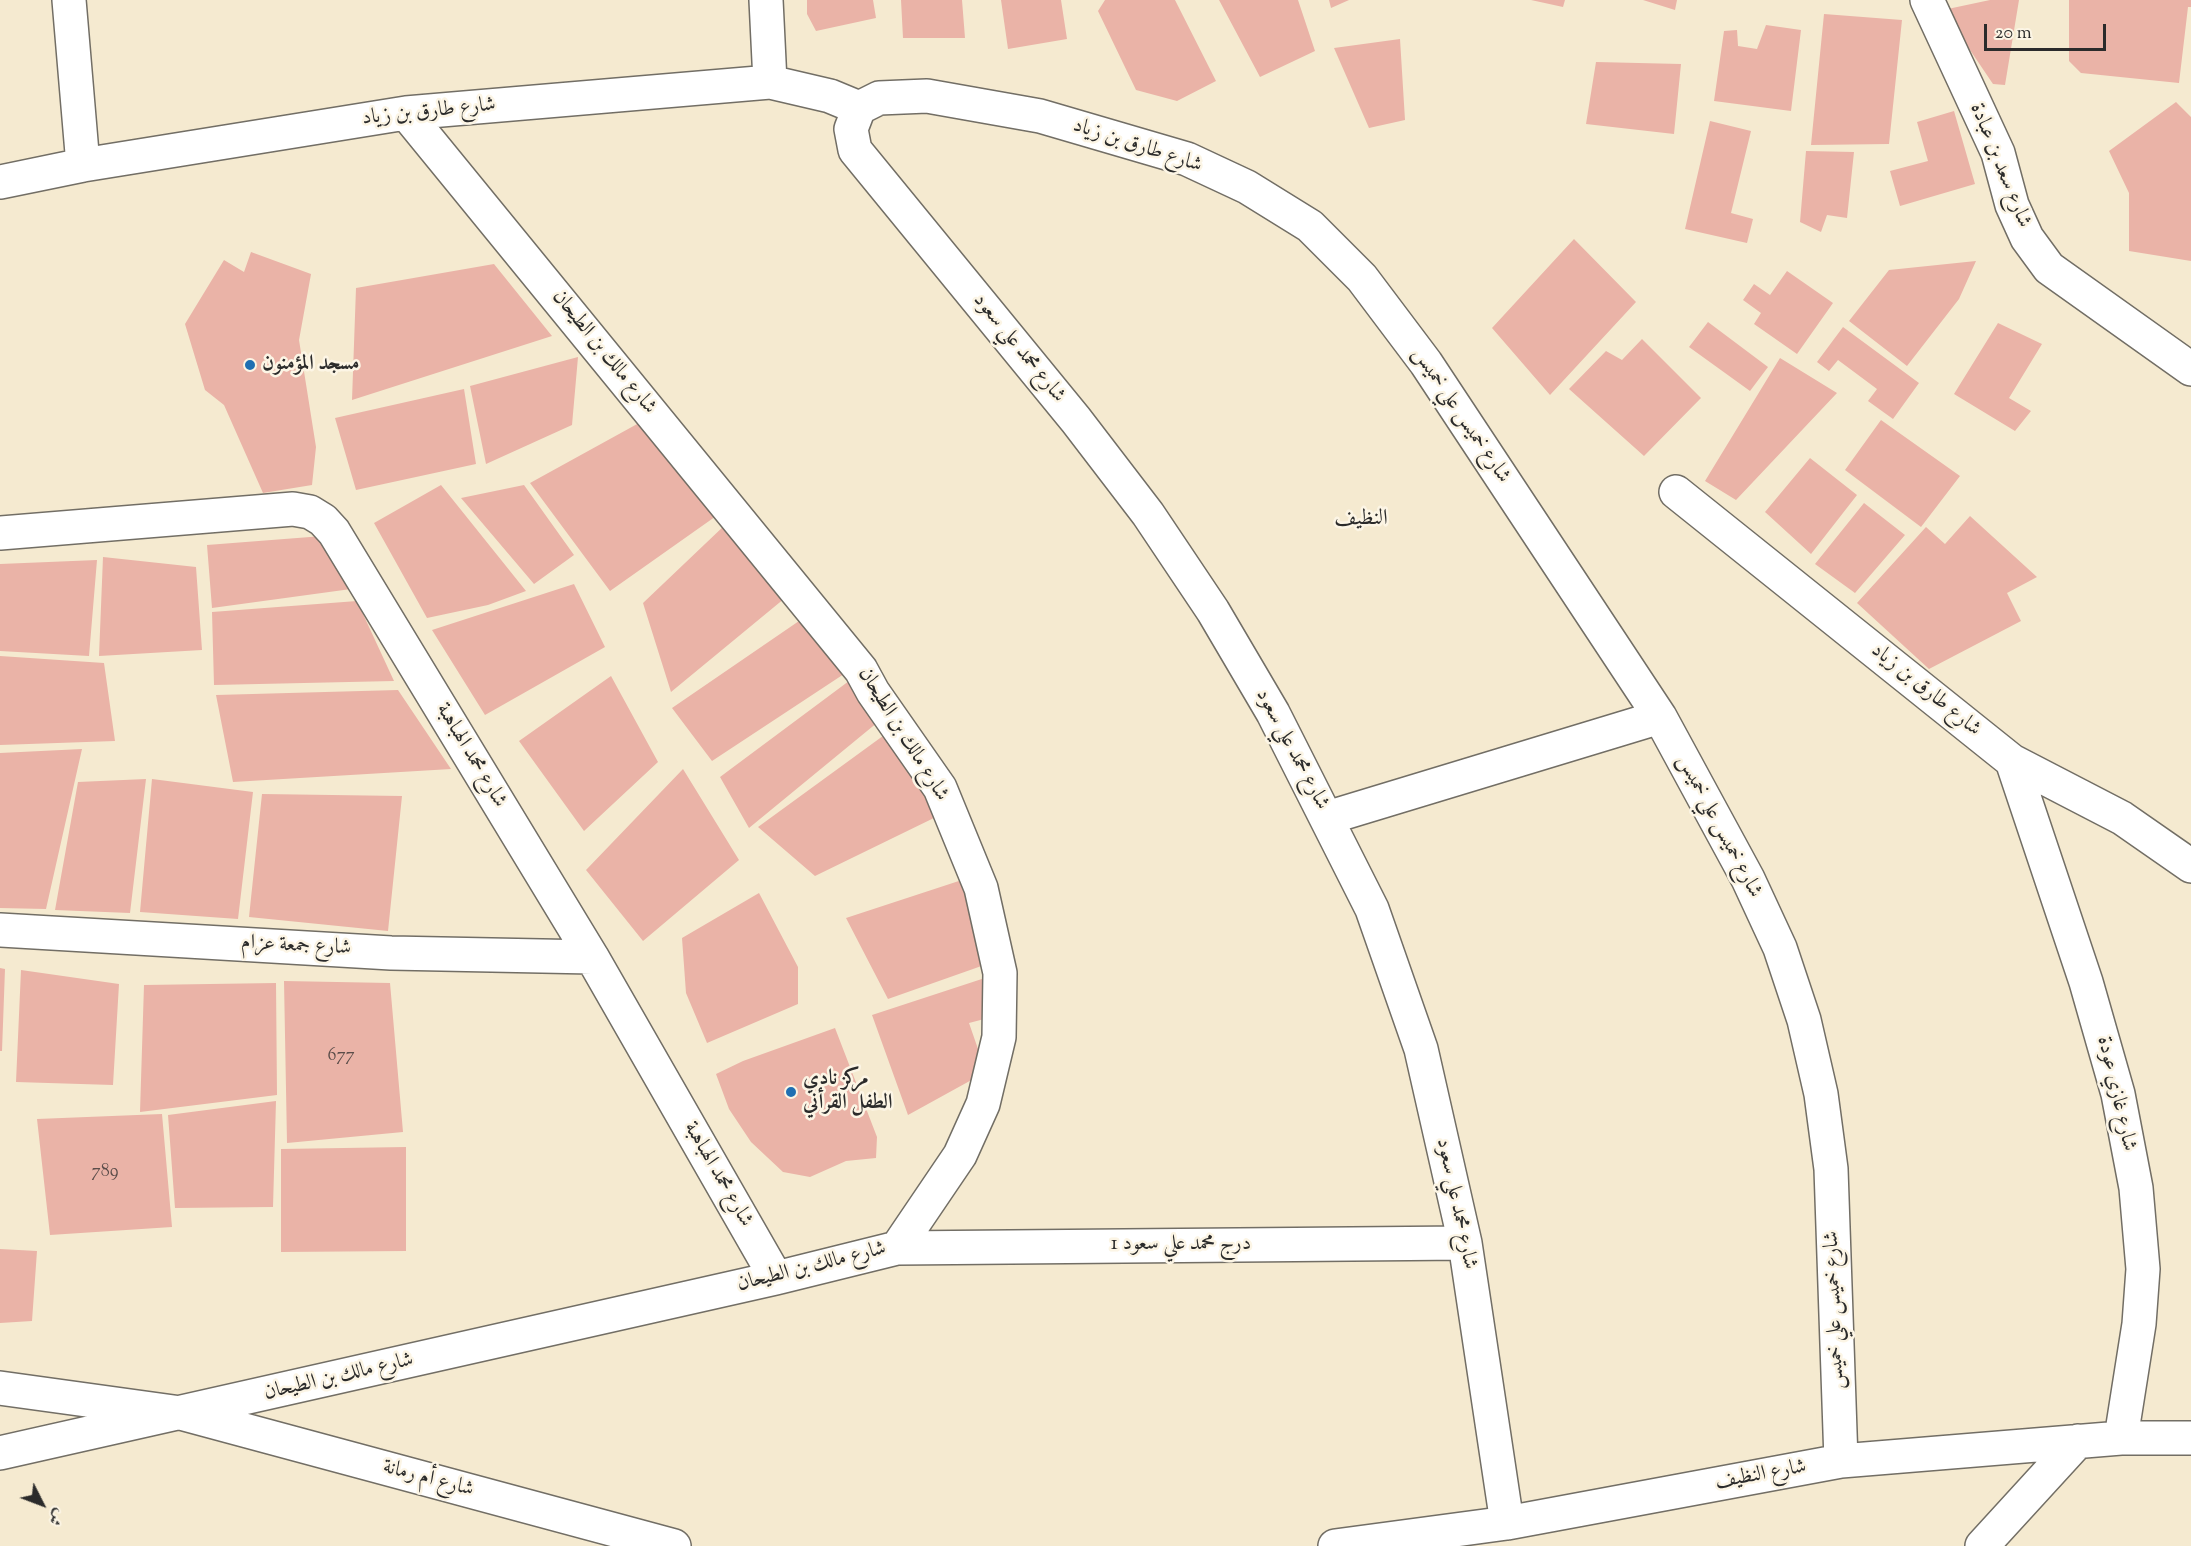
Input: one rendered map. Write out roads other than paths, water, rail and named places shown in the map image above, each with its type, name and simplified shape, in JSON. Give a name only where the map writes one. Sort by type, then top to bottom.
[{"type":"street","points":[[69,0],[83,165]]},
{"type":"street","points":[[766,0],[770,82]]},
{"type":"street","name":"شارع سعد بن عبادة","points":[[1927,0],[1998,153],[2012,205],[2027,238],[2049,268],[2191,369]]},
{"type":"street","name":"شارع طارق بن زياد","points":[[0,182],[83,165],[406,113],[770,82],[869,103],[927,96],[1040,116],[1187,159],[1247,187],[1310,226],[1362,278]]},
{"type":"street","name":"شارع محمد علي سعود","points":[[869,103],[851,129],[855,150],[1076,420],[1148,514],[1213,611],[1273,713],[1372,909],[1421,1049],[1465,1243],[1508,1523]]},
{"type":"street","name":"شارع مالك بن الطيحان","points":[[0,1454],[776,1278],[897,1248],[960,1155],[983,1104],[999,1037],[1000,973],[981,888],[940,788],[873,692],[861,670],[406,113]]},
{"type":"street","name":"شارع خميس علي خميس","points":[[1362,278],[1426,363],[1660,717],[1748,879],[1779,948],[1804,1020],[1821,1094],[1831,1169],[1841,1461]]},
{"type":"street","name":"شارع طارق بن زياد","points":[[1676,492],[2012,761],[2122,818],[2191,866]]},
{"type":"street","name":"شارع محمد الهباهبة","points":[[0,532],[293,508],[310,512],[323,520],[334,532],[592,957],[776,1278]]},
{"type":"street","points":[[1327,818],[1660,717]]},
{"type":"street","name":"شارع غازي عودة","points":[[2012,761],[2086,982],[2118,1094],[2136,1188],[2143,1269],[2139,1324],[2121,1438]]},
{"type":"street","name":"شارع جمعة عزام","points":[[0,930],[391,953],[592,957]]},
{"type":"street","name":"درج محمد علي سعود 1","points":[[897,1248],[1465,1243]]},
{"type":"street","points":[[0,1388],[181,1413]]},
{"type":"street","name":"شارع أم رمانة","points":[[181,1413],[674,1546]]},
{"type":"street","name":"شارع النظيف","points":[[1335,1546],[1508,1523],[1841,1461],[2121,1438],[2191,1438]]},
{"type":"street","points":[[1982,1546],[2078,1441]]},
{"type":"place","name":"مسجد المؤمنون","points":[[250,365]]},
{"type":"place","name":"مركز نادي الطفل القرأني","points":[[791,1092]]},
{"type":"district","name":"النظيف","points":[[1361,520]]}]
